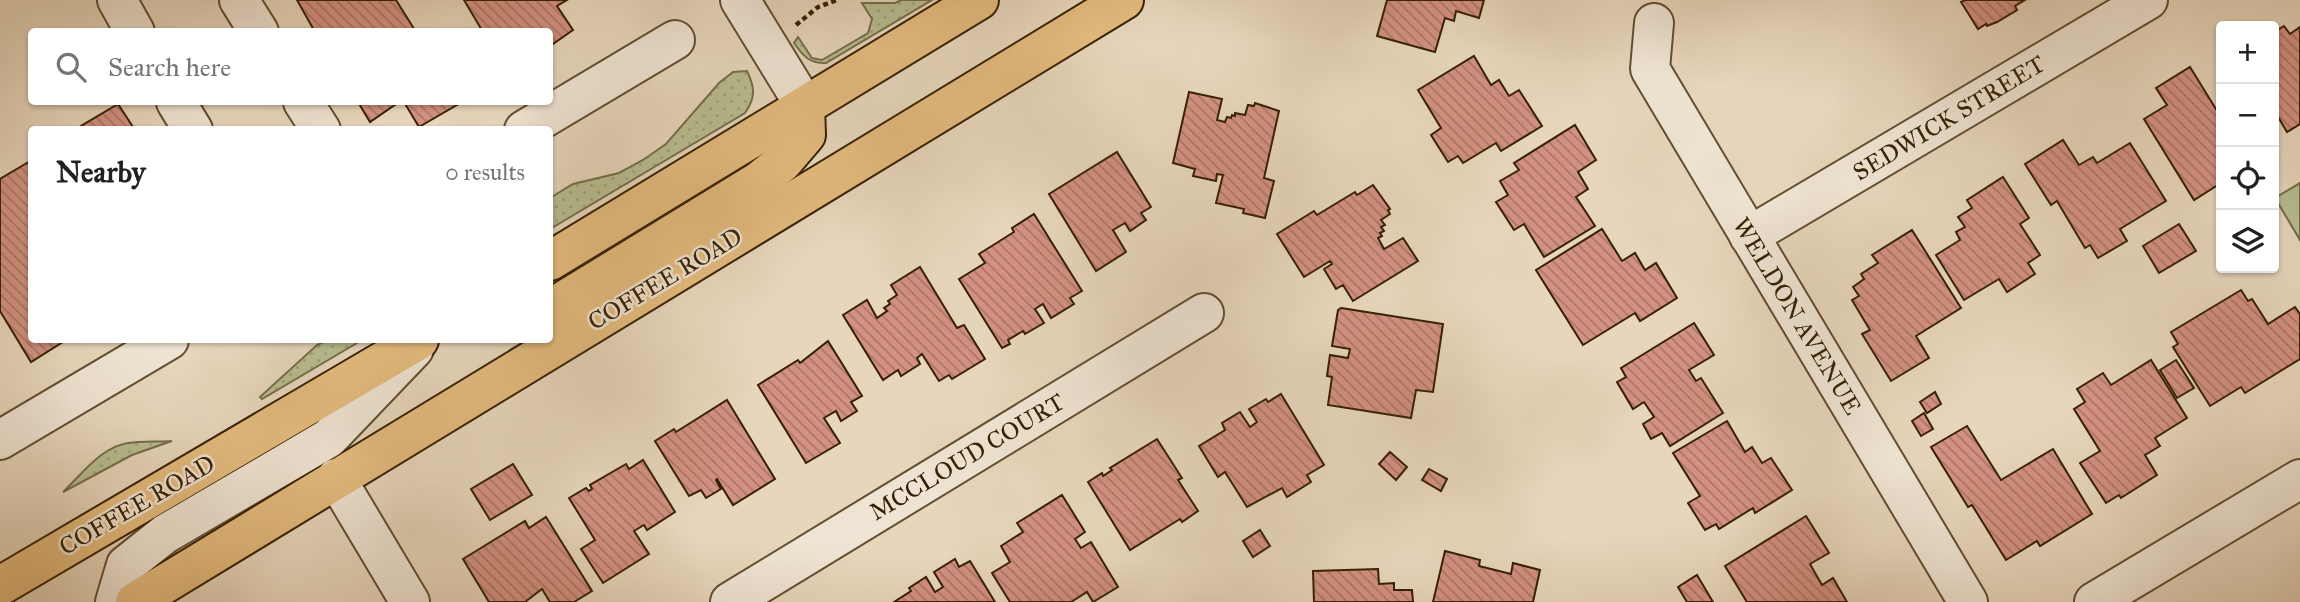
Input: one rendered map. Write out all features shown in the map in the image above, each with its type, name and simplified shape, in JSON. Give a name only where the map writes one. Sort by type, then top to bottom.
[{"type":"main road","points":[[553,259],[979,0]]},
{"type":"main road","name":"COFFEE ROAD","points":[[553,337],[1124,0]]},
{"type":"main road","points":[[553,307],[759,181],[783,162],[806,135],[805,106]]},
{"type":"main road","name":"COFFEE ROAD","points":[[0,586],[416,343]]},
{"type":"main road","name":"COFFEE ROAD","points":[[135,602],[336,478],[543,343]]},
{"type":"street","points":[[117,0],[133,28]]},
{"type":"street","points":[[239,0],[256,28]]},
{"type":"street","points":[[740,0],[805,106]]},
{"type":"street","name":"SEDWICK STREET","points":[[1749,236],[2148,0]]},
{"type":"street","name":"WELDON AVENUE","points":[[1654,23],[1650,69],[1968,602]]},
{"type":"street","points":[[531,126],[675,40]]},
{"type":"street","points":[[178,105],[191,126]]},
{"type":"street","points":[[305,105],[318,126]]},
{"type":"street","name":"MCCLOUD COURT","points":[[730,602],[1204,313]]},
{"type":"street","points":[[0,440],[164,343]]},
{"type":"street","points":[[115,602],[125,565],[165,534],[329,439],[418,343]]},
{"type":"street","points":[[336,478],[410,602]]},
{"type":"street","points":[[2094,602],[2300,479]]},
{"type":"path","points":[[767,44],[790,30],[818,7],[837,0]]},
{"type":"green space","points":[[901,0],[932,0],[826,63],[807,58],[794,43],[798,37],[812,58],[822,60],[868,33],[872,19],[862,3],[895,3]]},
{"type":"green space","points":[[747,71],[752,82],[751,102],[745,113],[553,227],[553,196],[573,184],[619,173],[643,160],[666,144],[719,83],[733,72]]},
{"type":"green space","points":[[2300,183],[2300,240],[2279,205],[2279,196]]},
{"type":"green space","points":[[357,343],[262,399],[260,397],[317,345]]},
{"type":"green space","points":[[172,441],[132,455],[63,492],[92,462],[109,450],[133,442]]},
{"type":"building","points":[[297,0],[396,0],[414,28],[313,28]]},
{"type":"building","points":[[464,0],[567,0],[557,6],[573,30],[553,44],[553,28],[481,28]]},
{"type":"building","points":[[1387,0],[1484,0],[1479,18],[1456,11],[1454,21],[1445,18],[1435,52],[1377,36]]},
{"type":"building","points":[[2025,0],[2015,6],[2017,10],[1978,29],[1961,2]]},
{"type":"building","points":[[2284,26],[2290,34],[2300,27],[2300,124],[2287,132],[2279,118],[2279,29]]},
{"type":"building","points":[[1474,56],[1491,85],[1499,80],[1509,96],[1519,90],[1542,126],[1501,151],[1496,143],[1463,163],[1458,156],[1448,162],[1431,135],[1441,128],[1418,90]]},
{"type":"building","points":[[2190,67],[2216,109],[2216,186],[2194,200],[2144,119],[2167,105],[2156,88]]},
{"type":"building","points":[[1189,92],[1222,99],[1217,120],[1225,122],[1227,117],[1235,116],[1235,113],[1245,115],[1248,105],[1254,106],[1255,103],[1279,111],[1264,178],[1274,181],[1265,218],[1243,213],[1244,209],[1216,203],[1223,175],[1217,174],[1216,181],[1193,176],[1195,169],[1173,163]]},
{"type":"building","points":[[119,105],[132,126],[81,126]]},
{"type":"building","points":[[360,105],[395,105],[370,122]]},
{"type":"building","points":[[406,105],[457,105],[421,126]]},
{"type":"building","points":[[1575,125],[1596,160],[1578,172],[1588,189],[1576,197],[1595,226],[1544,257],[1524,224],[1514,230],[1496,202],[1508,195],[1500,181],[1519,170],[1514,163]]},
{"type":"building","points":[[2063,140],[2079,165],[2093,157],[2097,163],[2130,143],[2166,201],[2120,229],[2127,241],[2098,258],[2090,245],[2085,248],[2057,201],[2051,205],[2025,164]]},
{"type":"building","points":[[1117,152],[1151,207],[1141,213],[1146,220],[1130,231],[1125,223],[1113,230],[1126,252],[1096,271],[1049,194]]},
{"type":"building","points":[[28,162],[28,343],[61,343],[31,362],[0,311],[0,179]]},
{"type":"building","points":[[2003,177],[2029,218],[2020,224],[2040,255],[2028,263],[2035,274],[2007,292],[1999,279],[1964,300],[1936,255],[1960,240],[1956,232],[1965,227],[1958,217],[1972,208],[1967,200]]},
{"type":"building","points":[[1373,185],[1390,209],[1390,214],[1381,220],[1385,225],[1381,227],[1384,231],[1378,238],[1384,249],[1403,238],[1418,261],[1353,301],[1343,285],[1336,289],[1324,269],[1332,264],[1330,261],[1304,277],[1277,234],[1314,211],[1317,215],[1355,192],[1357,195]]},
{"type":"building","points":[[1034,214],[1082,291],[1070,298],[1074,304],[1051,318],[1043,304],[1035,309],[1044,323],[1025,334],[1023,331],[1008,340],[1010,344],[1002,348],[959,279],[985,263],[979,254],[1014,232],[1012,228]]},
{"type":"building","points":[[2179,224],[2196,251],[2159,273],[2143,246]]},
{"type":"building","points":[[1602,229],[1622,261],[1635,253],[1645,270],[1656,263],[1677,298],[1640,321],[1635,313],[1583,345],[1536,270]]},
{"type":"building","points":[[1912,230],[1961,308],[1916,336],[1929,358],[1891,381],[1862,334],[1870,330],[1852,300],[1859,296],[1853,287],[1864,279],[1861,274],[1878,263],[1872,255]]},
{"type":"building","points":[[920,267],[957,328],[964,325],[985,359],[952,379],[949,375],[939,381],[922,354],[917,358],[920,364],[901,376],[898,370],[883,380],[843,315],[867,300],[877,318],[887,311],[884,308],[890,304],[888,301],[897,295],[891,285]]},
{"type":"building","points":[[2241,290],[2248,301],[2252,299],[2268,324],[2295,307],[2300,314],[2300,359],[2245,393],[2241,387],[2210,406],[2173,347],[2178,344],[2171,332]]},
{"type":"building","points":[[1341,308],[1443,324],[1433,392],[1416,390],[1411,418],[1328,405],[1332,377],[1327,376],[1330,355],[1348,358],[1350,349],[1332,346],[1338,310]]},
{"type":"building","points":[[1694,323],[1714,355],[1689,370],[1696,381],[1701,378],[1723,413],[1670,446],[1662,433],[1651,439],[1643,424],[1654,417],[1644,402],[1633,409],[1617,382],[1626,377],[1621,368]]},
{"type":"building","points":[[828,341],[862,396],[851,402],[857,411],[841,421],[836,411],[824,418],[840,443],[806,463],[758,385],[798,360],[800,363]]},
{"type":"building","points":[[2151,360],[2187,418],[2155,438],[2160,446],[2145,455],[2157,475],[2121,498],[2119,495],[2106,503],[2080,463],[2100,451],[2074,409],[2085,402],[2077,389],[2103,373],[2111,385]]},
{"type":"building","points":[[2176,360],[2194,388],[2177,398],[2160,370]]},
{"type":"building","points":[[1935,392],[1941,404],[1927,413],[1920,402]]},
{"type":"building","points":[[1281,394],[1324,465],[1307,475],[1311,482],[1287,497],[1282,488],[1247,507],[1225,472],[1218,477],[1199,446],[1225,430],[1222,423],[1240,412],[1250,427],[1257,422],[1249,409]]},
{"type":"building","points":[[727,400],[775,479],[733,505],[717,479],[721,489],[706,498],[701,490],[689,496],[655,441],[674,429],[676,432]]},
{"type":"building","points":[[1924,413],[1933,429],[1921,436],[1912,421]]},
{"type":"building","points":[[1727,421],[1745,452],[1752,447],[1762,463],[1771,458],[1792,490],[1755,513],[1753,508],[1719,529],[1716,524],[1705,530],[1688,503],[1700,496],[1673,453]]},
{"type":"building","points":[[1967,426],[2001,480],[2053,449],[2092,514],[2040,546],[2037,541],[2006,560],[1972,505],[1968,507],[1931,447]]},
{"type":"building","points":[[1157,439],[1182,478],[1178,480],[1198,511],[1130,550],[1088,482],[1102,473],[1103,476],[1112,470],[1110,468]]},
{"type":"building","points":[[1390,452],[1407,467],[1396,480],[1379,464]]},
{"type":"building","points":[[643,460],[675,512],[647,530],[644,525],[634,531],[649,554],[603,583],[581,549],[595,540],[569,498],[586,488],[589,491],[592,489],[590,485],[626,464],[629,469]]},
{"type":"building","points":[[513,464],[532,495],[490,520],[471,489]]},
{"type":"building","points":[[1429,469],[1447,479],[1441,491],[1422,480]]},
{"type":"building","points":[[1062,495],[1085,532],[1075,539],[1081,548],[1091,542],[1118,587],[1093,602],[1087,592],[1071,602],[1010,602],[992,573],[1010,562],[1001,546],[1023,532],[1017,523]]},
{"type":"building","points":[[1806,516],[1829,553],[1810,564],[1822,585],[1833,578],[1847,602],[1747,602],[1725,566]]},
{"type":"building","points":[[546,517],[592,591],[574,602],[550,602],[542,589],[525,602],[489,602],[463,559],[525,521],[529,528]]},
{"type":"building","points":[[1260,530],[1270,546],[1253,557],[1243,541]]},
{"type":"building","points":[[1445,551],[1480,560],[1479,566],[1511,574],[1513,563],[1540,570],[1533,602],[1433,602]]},
{"type":"building","points":[[955,559],[959,567],[970,561],[995,602],[894,602],[926,577],[935,592],[943,587],[934,572]]},
{"type":"building","points":[[1378,569],[1379,584],[1394,583],[1394,590],[1412,590],[1413,602],[1314,602],[1313,571]]},
{"type":"building","points":[[1697,575],[1713,602],[1687,602],[1678,587]]}]
